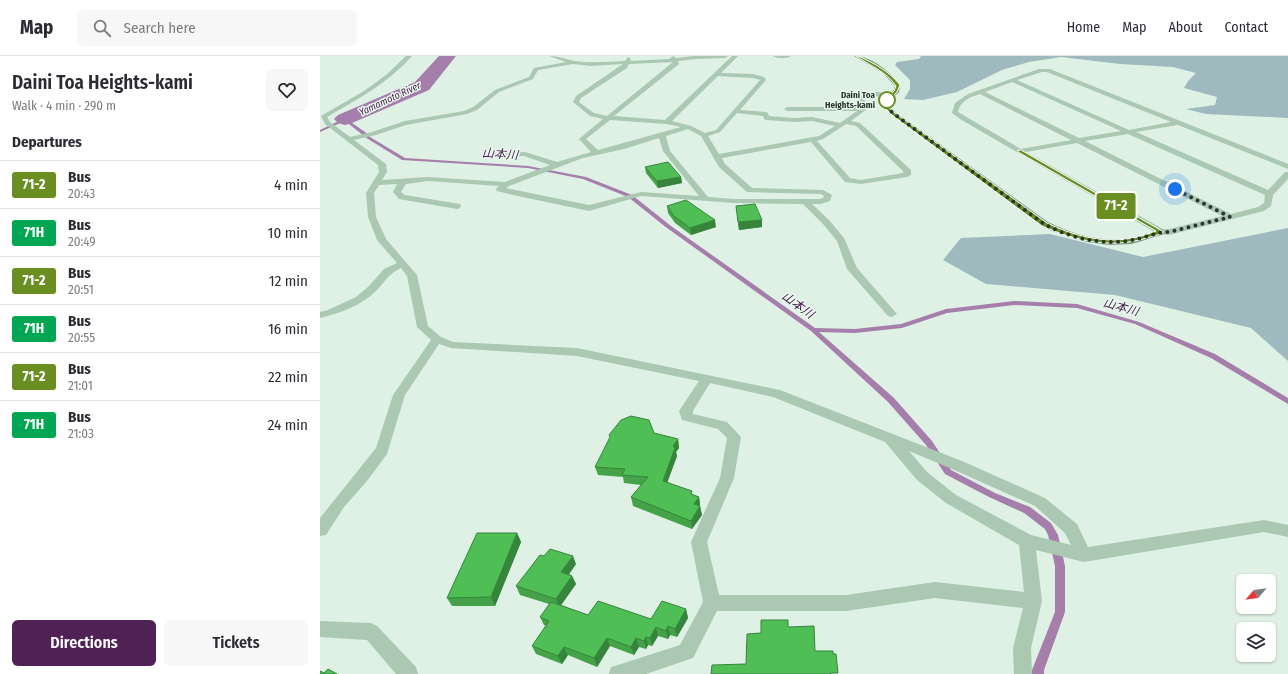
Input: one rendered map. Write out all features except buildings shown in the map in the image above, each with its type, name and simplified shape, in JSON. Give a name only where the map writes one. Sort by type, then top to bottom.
[{"type":"street","points":[[409,56],[388,76],[366,92],[322,116],[331,126],[382,164],[382,172],[370,193],[372,217],[382,240],[412,275],[422,327],[437,339],[451,345],[577,352],[776,393],[957,465],[1040,502],[1071,529],[1084,555]]},
{"type":"street","points":[[552,56],[573,62],[591,64],[628,59],[675,60],[697,57],[725,56]]},
{"type":"street","points":[[596,152],[582,139],[678,63],[670,56]]},
{"type":"street","points":[[667,122],[735,56]]},
{"type":"street","points":[[776,56],[788,56]]},
{"type":"street","points":[[857,56],[879,67],[893,78],[898,86],[896,92],[887,100],[886,107],[1044,224],[1058,232],[1090,240],[1132,240],[1230,217],[1261,208],[1268,204],[1269,194],[1288,174]]},
{"type":"street","points":[[628,59],[625,67],[578,97],[576,102],[592,115],[608,118],[667,122],[689,127],[704,135],[722,165],[750,190],[824,192],[828,195],[827,199],[821,202],[806,203],[706,199],[641,194],[613,200],[589,208],[500,189],[506,184],[596,152],[621,147],[689,127]]},
{"type":"street","points":[[349,139],[374,134],[405,123],[470,112],[479,106],[491,93],[531,78],[536,69],[573,62]]},
{"type":"street","points":[[1161,232],[955,113],[955,107],[970,95],[1041,70],[1048,70],[1288,167]]},
{"type":"street","points":[[704,135],[718,131],[762,80],[762,78],[753,76],[716,74]]},
{"type":"street","points":[[1012,80],[1269,194]]},
{"type":"street","points":[[979,92],[1230,217]]},
{"type":"street","points":[[864,109],[865,107],[861,98],[864,96],[876,94],[891,96]]},
{"type":"street","points":[[787,109],[864,109]]},
{"type":"street","points":[[717,157],[821,138],[864,109]]},
{"type":"street","points":[[735,111],[762,113],[766,114],[766,118],[858,124],[907,170],[907,176],[861,182],[848,180],[812,139]]},
{"type":"street","points":[[1019,151],[1179,123]]},
{"type":"street","points":[[662,135],[667,151],[706,199]]},
{"type":"street","points":[[496,155],[525,154],[557,165]]},
{"type":"street","points":[[376,183],[428,179],[506,184]]},
{"type":"street","points":[[404,182],[398,188],[397,192],[402,197],[457,206]]},
{"type":"street","points":[[806,203],[826,222],[841,240],[852,269],[892,314]]},
{"type":"street","points":[[320,315],[332,312],[360,299],[373,288],[387,272],[403,264]]},
{"type":"street","points":[[320,530],[382,450],[400,395],[437,339]]},
{"type":"street","points":[[618,674],[686,652],[712,603],[699,542],[727,478],[734,437],[722,425],[687,417],[686,411],[706,379]]},
{"type":"street","points":[[888,438],[922,476],[951,499],[1027,541],[1084,555],[1264,526],[1288,531]]},
{"type":"street","points":[[1023,674],[1022,648],[1033,601],[1027,541]]},
{"type":"street","points":[[712,603],[846,603],[935,590],[1033,601]]},
{"type":"street","points":[[320,629],[371,632],[409,674]]},
{"type":"shaded area","points":[[921,56],[1288,56],[1288,118],[1206,114],[1186,109],[1215,105],[1217,97],[1184,88],[1188,81],[1196,73],[1173,67],[1120,64],[1061,57],[1029,62],[1002,70],[957,92],[923,100],[904,99],[910,89],[910,80],[895,65],[897,62],[919,59]]},
{"type":"shaded area","points":[[1288,228],[1288,361],[1251,328],[1115,295],[986,284],[943,260],[961,238],[1050,234],[1143,257]]},
{"type":"waterway","name":"Yamamoto River","points":[[345,119],[422,86],[448,56]]},
{"type":"waterway","name":"山本川","points":[[320,131],[345,119],[369,138],[404,159],[528,167],[584,178],[630,196],[669,227],[813,330]]},
{"type":"waterway","name":"山本川","points":[[813,330],[855,331],[902,326],[946,311],[1014,303],[1077,306],[1137,323],[1213,356],[1288,401]]},
{"type":"waterway","points":[[813,330],[891,400],[929,443],[948,472],[992,495],[1027,510],[1048,526],[1053,535],[1060,566],[1060,612],[1038,670],[1038,674]]},
{"type":"bus line","name":"71-2","points":[[857,56],[879,67],[893,78],[898,86],[896,92],[887,100],[886,107],[1044,224],[1058,232],[1097,241],[1132,240],[1161,232],[1019,151]]},
{"type":"place","name":"Daini Toa Heights-kami","points":[[887,100]]},
{"type":"route","points":[[887,100],[886,107],[894,114],[1044,224],[1058,232],[1097,241],[1132,240],[1230,217],[1175,189]]}]
